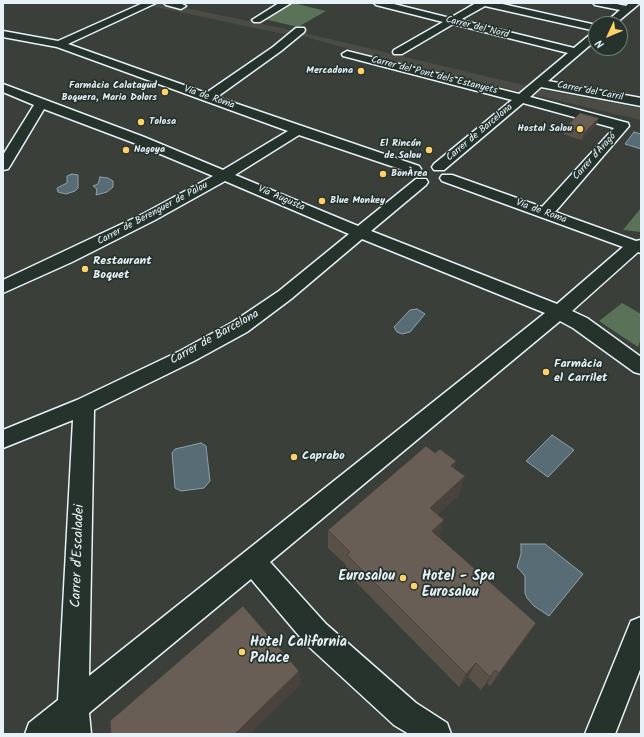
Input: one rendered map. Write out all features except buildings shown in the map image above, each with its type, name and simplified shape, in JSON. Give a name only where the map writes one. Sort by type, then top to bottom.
[{"type":"street","points":[[169,3],[181,6]]},
{"type":"street","points":[[257,20],[286,3]]},
{"type":"street","name":"Carrer del Nord","points":[[378,3],[400,5],[451,21],[576,52]]},
{"type":"street","points":[[398,52],[484,3],[588,26]]},
{"type":"street","points":[[598,3],[631,6]]},
{"type":"street","points":[[59,44],[147,5]]},
{"type":"street","points":[[619,16],[631,6]]},
{"type":"street","points":[[207,98],[278,49],[300,30]]},
{"type":"street","name":"Via de Roma","points":[[3,34],[59,44],[298,130],[437,184],[443,173],[545,213],[639,246]]},
{"type":"street","name":"Carrer de Barcelona","points":[[443,173],[520,99],[588,42]]},
{"type":"street","name":"Carrer del Pont dels Estanyets","points":[[347,54],[520,99]]},
{"type":"street","name":"Carrer del Carril","points":[[539,83],[641,102]]},
{"type":"street","name":"Via Augusta","points":[[3,88],[41,104],[139,140],[361,233],[559,312],[580,323],[641,367]]},
{"type":"street","name":"Carrer d'Aragó","points":[[520,99],[623,126],[545,213]]},
{"type":"street","points":[[3,166],[41,104]]},
{"type":"street","name":"Carrer de Berenguer de Palou","points":[[3,287],[149,217],[225,175],[298,130]]},
{"type":"street","name":"Carrer de Barcelona","points":[[3,439],[84,406],[187,356],[240,327],[286,295],[361,233],[418,176]]},
{"type":"street","points":[[40,734],[75,720],[252,561],[639,246]]},
{"type":"street","name":"Carrer d'Escaladei","points":[[75,720],[84,406]]},
{"type":"street","points":[[252,561],[316,634],[405,714],[436,734]]},
{"type":"street","points":[[600,734],[641,631]]},
{"type":"shaded area","points":[[137,3],[162,3],[300,32],[544,90],[641,108],[641,120],[391,61],[296,34],[288,35]]},
{"type":"green space","points":[[293,3],[326,11],[298,27],[264,19]]},
{"type":"green space","points":[[641,208],[641,232],[623,230]]},
{"type":"green space","points":[[622,303],[641,314],[641,338],[638,347],[599,321]]},
{"type":"water","points":[[634,132],[641,134],[641,149],[625,144]]},
{"type":"water","points":[[72,174],[78,175],[78,188],[75,191],[66,194],[58,192],[57,188],[67,183],[67,176]]},
{"type":"water","points":[[100,177],[108,178],[113,181],[113,187],[107,192],[96,195],[97,189],[93,186],[98,184]]},
{"type":"water","points":[[417,309],[425,314],[410,332],[402,334],[397,332],[394,327],[410,310]]},
{"type":"water","points":[[552,435],[574,450],[548,477],[526,461]]},
{"type":"water","points":[[201,443],[206,446],[210,481],[204,488],[181,491],[175,488],[172,453],[175,449]]},
{"type":"water","points":[[521,544],[545,544],[583,574],[549,616],[534,606],[527,598],[525,593],[525,576],[517,567],[521,554]]},
{"type":"place","name":"Mercadona","points":[[361,71]]},
{"type":"place","name":"Farmàcia Calatayud Boquera, Maria Dolors","points":[[165,92]]},
{"type":"place","name":"Tolosa","points":[[141,122]]},
{"type":"place","name":"Hostal Salou","points":[[580,129]]},
{"type":"place","name":"Nagoya","points":[[126,150]]},
{"type":"place","name":"El Rincón de Salou","points":[[429,150]]},
{"type":"place","name":"BonÀrea","points":[[383,174]]},
{"type":"place","name":"Blue Monkey","points":[[322,201]]},
{"type":"place","name":"Restaurant Boquet","points":[[85,269]]},
{"type":"place","name":"Farmàcia el Carrilet","points":[[546,372]]},
{"type":"place","name":"Caprabo","points":[[294,457]]},
{"type":"place","name":"Eurosalou","points":[[403,578]]},
{"type":"place","name":"Hotel - Spa Eurosalou","points":[[414,586]]},
{"type":"place","name":"Hotel California Palace","points":[[242,652]]}]
